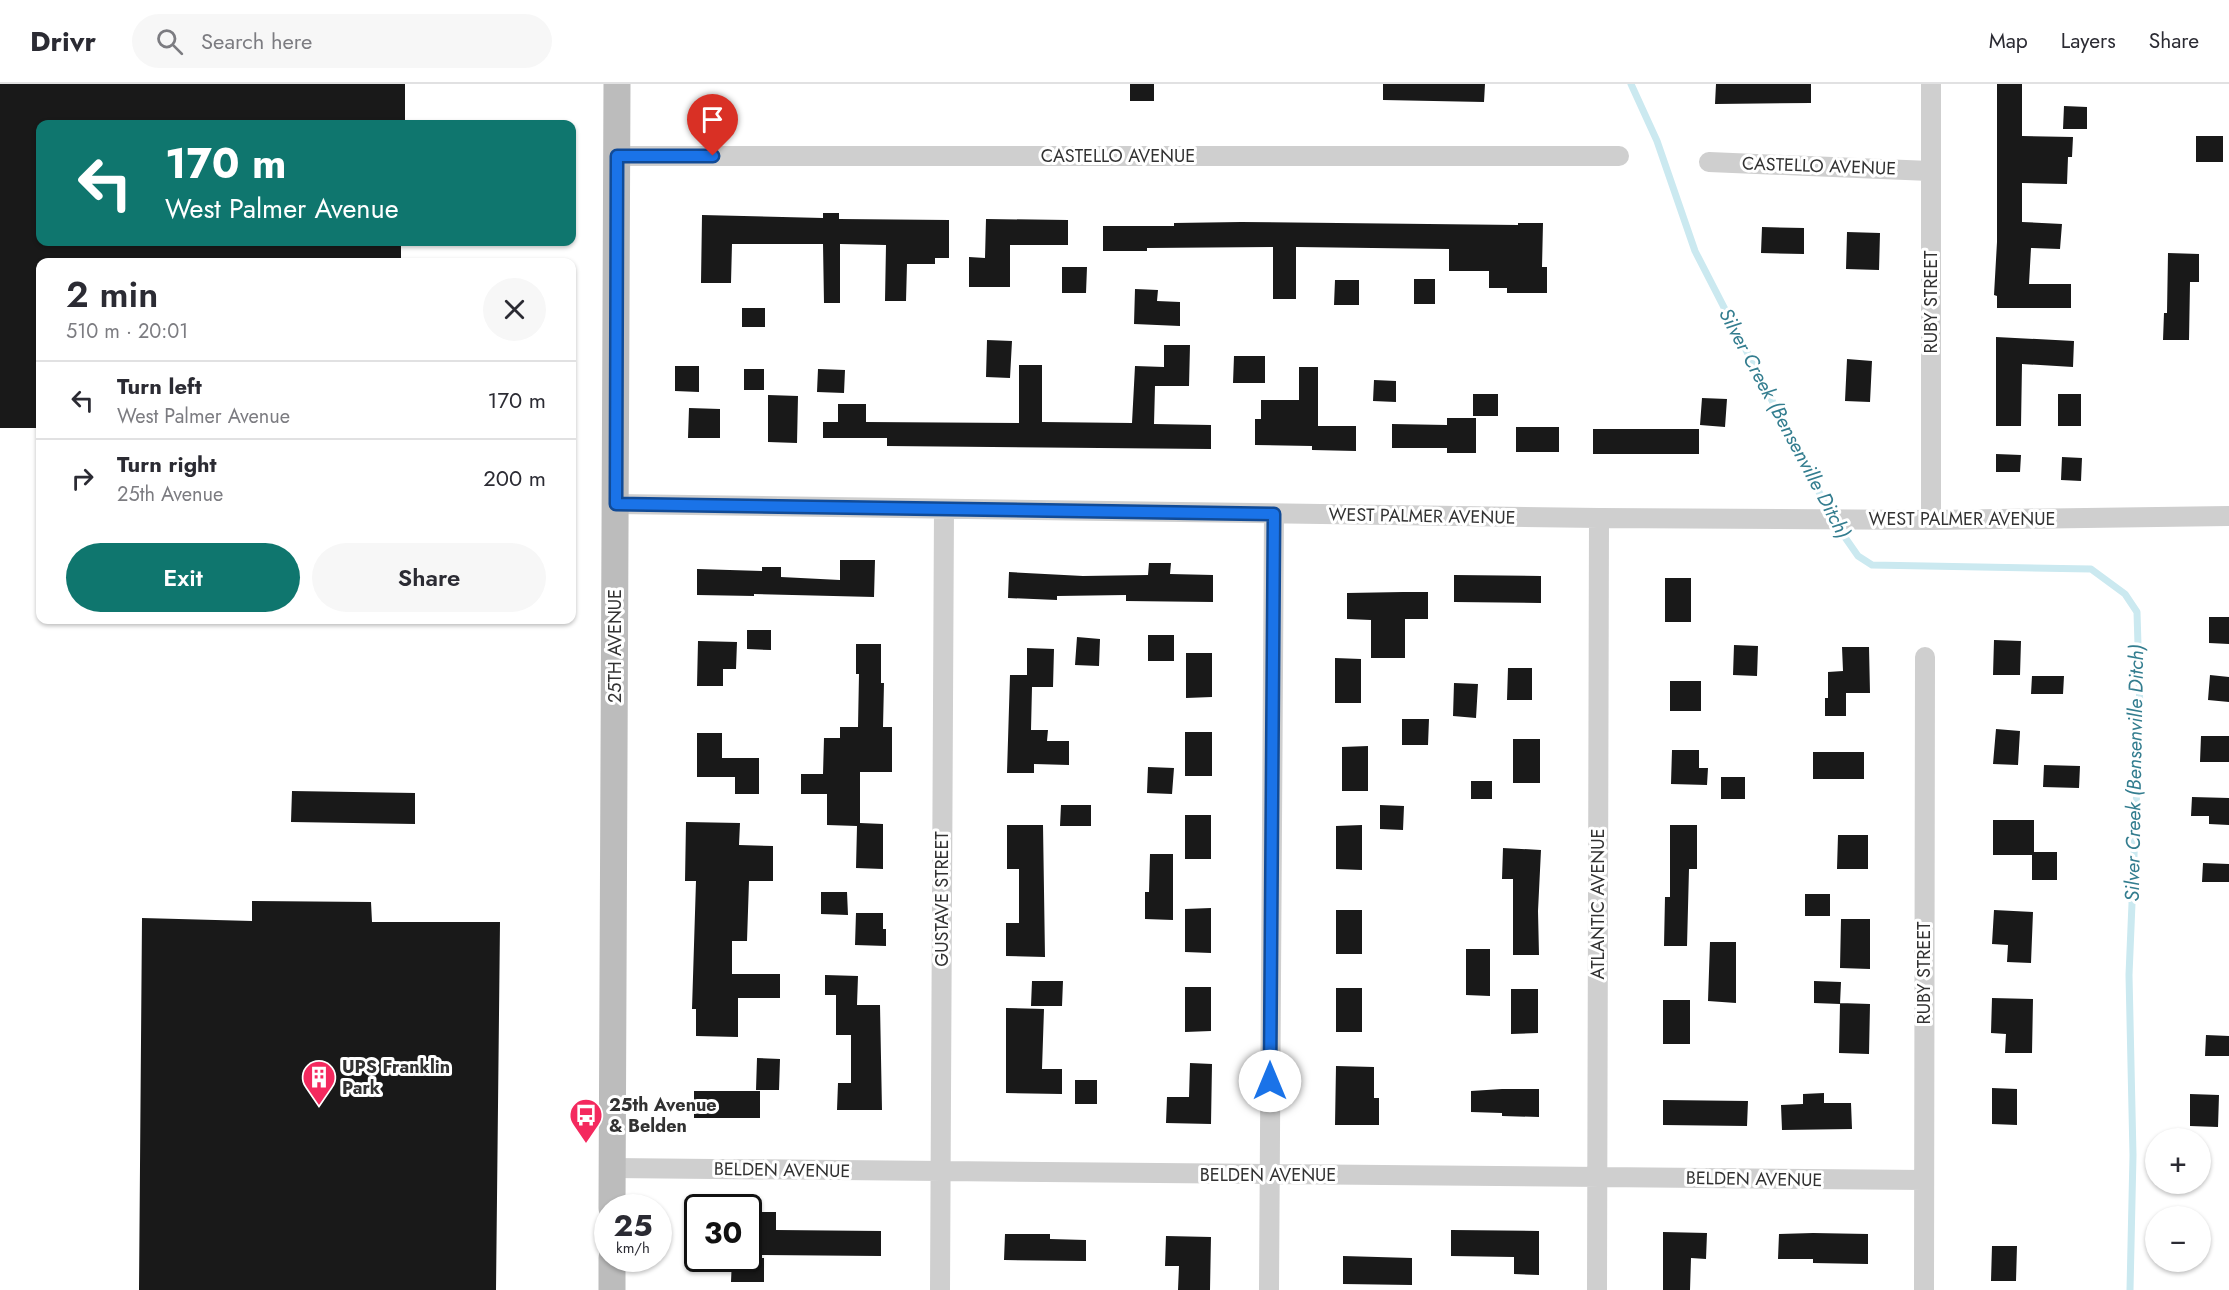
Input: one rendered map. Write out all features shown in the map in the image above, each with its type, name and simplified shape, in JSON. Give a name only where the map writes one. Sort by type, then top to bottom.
[{"type":"main road","name":"25TH AVENUE","points":[[612,1194],[618,84]]},
{"type":"main road","points":[[612,1272],[612,1290]]},
{"type":"street","name":"RUBY STREET","points":[[1931,84],[1931,519]]},
{"type":"street","name":"CASTELLO AVENUE","points":[[617,156],[1619,156]]},
{"type":"street","name":"CASTELLO AVENUE","points":[[1709,162],[1930,171]]},
{"type":"street","name":"WEST PALMER AVENUE","points":[[616,504],[1599,518],[1931,519],[2229,516]]},
{"type":"street","name":"GUSTAVE STREET","points":[[940,1290],[944,509]]},
{"type":"street","points":[[1269,1290],[1274,514]]},
{"type":"street","name":"ATLANTIC AVENUE","points":[[1597,1290],[1599,518]]},
{"type":"street","name":"RUBY STREET","points":[[1924,657],[1924,1290]]},
{"type":"street","name":"BELDEN AVENUE","points":[[612,1168],[1924,1180]]},
{"type":"building","points":[[0,84],[405,84],[405,120],[36,120],[36,246],[401,246],[401,258],[36,258],[36,428],[0,428]]},
{"type":"building","points":[[1130,84],[1154,84],[1154,101],[1130,101]]},
{"type":"building","points":[[1383,84],[1485,84],[1484,102],[1383,100]]},
{"type":"building","points":[[1716,84],[1811,84],[1811,103],[1715,104]]},
{"type":"building","points":[[1997,84],[2022,84],[2022,136],[2073,137],[2072,157],[2068,157],[2067,184],[2022,183],[2022,222],[2062,224],[2060,249],[2031,248],[2029,284],[2071,284],[2071,308],[1997,308],[1997,296],[1994,295],[1997,242]]},
{"type":"building","points":[[2064,106],[2087,107],[2087,129],[2063,129]]},
{"type":"building","points":[[2196,136],[2223,136],[2223,162],[2196,162]]},
{"type":"building","points":[[823,213],[839,213],[839,219],[949,220],[949,258],[935,258],[935,264],[907,264],[906,301],[885,301],[886,245],[840,244],[840,303],[824,303],[823,244],[732,244],[731,283],[701,283],[702,215],[823,218]]},
{"type":"building","points":[[986,219],[1068,220],[1068,245],[1010,245],[1010,287],[969,287],[969,257],[985,258]]},
{"type":"building","points":[[1174,223],[1518,225],[1518,223],[1543,223],[1542,267],[1547,267],[1547,293],[1507,293],[1507,288],[1489,288],[1489,271],[1449,271],[1449,249],[1296,247],[1296,299],[1273,299],[1273,247],[1147,248],[1147,251],[1103,251],[1103,226],[1174,226]]},
{"type":"building","points":[[1762,227],[1804,228],[1804,254],[1761,253]]},
{"type":"building","points":[[1847,232],[1880,233],[1879,270],[1846,269]]},
{"type":"building","points":[[2168,253],[2199,254],[2199,282],[2190,282],[2189,340],[2163,340],[2164,313],[2167,313]]},
{"type":"building","points":[[1062,267],[1087,267],[1086,293],[1062,293]]},
{"type":"building","points":[[1414,279],[1435,279],[1435,304],[1414,304]]},
{"type":"building","points":[[1335,280],[1359,280],[1359,305],[1334,305]]},
{"type":"building","points":[[1135,289],[1158,290],[1157,301],[1180,302],[1180,326],[1134,324]]},
{"type":"building","points":[[742,308],[765,308],[765,327],[742,327]]},
{"type":"building","points":[[1996,337],[2074,341],[2073,367],[2022,364],[2021,426],[1996,426]]},
{"type":"building","points":[[987,340],[1012,341],[1010,378],[986,377]]},
{"type":"building","points":[[1164,345],[1190,345],[1189,386],[1155,386],[1154,424],[1211,425],[1211,449],[887,446],[887,438],[823,438],[823,422],[838,422],[838,404],[866,404],[866,422],[1019,423],[1019,365],[1042,365],[1042,422],[1132,423],[1135,366],[1164,367]]},
{"type":"building","points":[[1234,356],[1265,356],[1265,383],[1233,383]]},
{"type":"building","points":[[1847,359],[1872,361],[1870,402],[1845,401]]},
{"type":"building","points":[[675,366],[699,366],[699,392],[675,391]]},
{"type":"building","points":[[1299,367],[1318,367],[1318,426],[1356,426],[1356,451],[1312,450],[1312,446],[1255,445],[1255,419],[1261,419],[1261,400],[1299,400]]},
{"type":"building","points":[[744,369],[764,369],[764,390],[744,390]]},
{"type":"building","points":[[818,369],[845,370],[844,393],[817,392]]},
{"type":"building","points":[[1374,380],[1396,381],[1396,402],[1373,401]]},
{"type":"building","points":[[1473,394],[1498,394],[1498,416],[1473,416]]},
{"type":"building","points":[[2058,394],[2081,394],[2081,426],[2058,426]]},
{"type":"building","points":[[768,395],[798,396],[797,443],[768,442]]},
{"type":"building","points":[[1702,398],[1727,399],[1725,427],[1700,425]]},
{"type":"building","points":[[689,408],[720,409],[720,438],[688,438]]},
{"type":"building","points":[[1447,418],[1476,418],[1476,453],[1447,453],[1447,448],[1392,448],[1392,424],[1447,425]]},
{"type":"building","points":[[1516,427],[1559,427],[1559,452],[1516,452]]},
{"type":"building","points":[[1593,429],[1699,429],[1699,454],[1593,454]]},
{"type":"building","points":[[1996,454],[2021,455],[2020,472],[1996,472]]},
{"type":"building","points":[[2062,457],[2082,458],[2081,481],[2061,480]]},
{"type":"building","points":[[840,560],[875,560],[874,597],[697,595],[697,569],[762,571],[762,567],[781,567],[781,577],[840,580]]},
{"type":"building","points":[[1149,563],[1171,563],[1170,574],[1213,575],[1213,602],[1126,601],[1126,595],[1057,596],[1057,600],[1008,598],[1009,572],[1083,576],[1148,575]]},
{"type":"building","points":[[1454,575],[1541,576],[1541,603],[1454,602]]},
{"type":"building","points":[[1665,578],[1691,578],[1691,622],[1665,622]]},
{"type":"building","points":[[1428,592],[1428,619],[1405,619],[1405,658],[1371,658],[1371,620],[1347,619],[1347,593]]},
{"type":"building","points":[[2209,617],[2229,617],[2229,644],[2209,643]]},
{"type":"building","points":[[747,630],[771,630],[771,650],[747,649]]},
{"type":"building","points":[[1148,635],[1174,635],[1174,661],[1148,661]]},
{"type":"building","points":[[1077,637],[1100,639],[1099,666],[1075,665]]},
{"type":"building","points":[[1994,640],[2021,641],[2020,675],[1993,675]]},
{"type":"building","points":[[698,641],[737,642],[736,669],[723,669],[723,686],[697,686]]},
{"type":"building","points":[[856,644],[881,644],[881,683],[884,683],[883,727],[892,727],[892,772],[860,772],[860,823],[883,824],[883,869],[856,868],[857,826],[827,825],[827,794],[801,794],[801,774],[823,774],[824,738],[840,738],[840,727],[858,727],[859,674],[856,674]]},
{"type":"building","points":[[1734,645],[1758,646],[1757,676],[1733,675]]},
{"type":"building","points":[[1842,647],[1869,647],[1870,693],[1846,693],[1846,716],[1825,716],[1828,672],[1843,671]]},
{"type":"building","points":[[1027,648],[1054,649],[1053,687],[1032,687],[1031,730],[1048,730],[1047,741],[1069,741],[1069,765],[1034,764],[1034,773],[1007,773],[1010,675],[1027,675]]},
{"type":"building","points":[[1186,653],[1212,653],[1212,697],[1186,698]]},
{"type":"building","points":[[1335,658],[1361,659],[1361,703],[1335,703]]},
{"type":"building","points":[[1508,668],[1532,668],[1532,700],[1507,700]]},
{"type":"building","points":[[2210,675],[2229,677],[2229,702],[2208,700]]},
{"type":"building","points":[[2032,676],[2064,676],[2063,694],[2031,694]]},
{"type":"building","points":[[1670,681],[1701,681],[1701,711],[1670,711]]},
{"type":"building","points":[[1454,683],[1478,684],[1476,718],[1453,716]]},
{"type":"building","points":[[1402,719],[1429,719],[1428,745],[1402,745]]},
{"type":"building","points":[[1996,729],[2020,731],[2018,765],[1993,764]]},
{"type":"building","points":[[1185,732],[1212,732],[1212,776],[1185,776]]},
{"type":"building","points":[[697,733],[722,733],[722,758],[759,758],[759,794],[735,794],[735,777],[697,777]]},
{"type":"building","points":[[2201,736],[2229,736],[2229,762],[2200,762]]},
{"type":"building","points":[[1513,739],[1540,739],[1540,783],[1513,783]]},
{"type":"building","points":[[1368,746],[1368,791],[1342,791],[1342,747]]},
{"type":"building","points":[[1672,750],[1699,750],[1699,768],[1708,768],[1707,785],[1671,784]]},
{"type":"building","points":[[1813,752],[1864,752],[1864,779],[1813,779]]},
{"type":"building","points":[[2044,765],[2080,766],[2079,788],[2043,787]]},
{"type":"building","points":[[1148,767],[1174,768],[1172,794],[1147,793]]},
{"type":"building","points":[[1721,777],[1745,777],[1745,799],[1721,799]]},
{"type":"building","points":[[1471,781],[1492,781],[1492,799],[1471,799]]},
{"type":"building","points":[[292,791],[415,793],[415,824],[291,822]]},
{"type":"building","points":[[2192,797],[2229,798],[2229,825],[2209,824],[2209,816],[2191,816]]},
{"type":"building","points":[[1061,805],[1091,805],[1091,826],[1060,826]]},
{"type":"building","points":[[1380,805],[1404,806],[1403,830],[1380,829]]},
{"type":"building","points":[[1185,815],[1211,815],[1211,859],[1185,859]]},
{"type":"building","points":[[1993,820],[2034,820],[2034,852],[2057,852],[2057,880],[2032,880],[2032,855],[1993,855]]},
{"type":"building","points":[[686,822],[740,823],[739,845],[773,846],[773,881],[749,881],[747,941],[732,941],[732,974],[780,974],[780,998],[738,998],[738,1037],[696,1036],[696,1009],[692,1009],[696,881],[685,881]]},
{"type":"building","points":[[1007,825],[1043,825],[1045,957],[1006,956],[1006,923],[1019,923],[1019,869],[1007,869]]},
{"type":"building","points":[[1362,825],[1362,870],[1336,869],[1336,826]]},
{"type":"building","points":[[1670,825],[1697,825],[1697,869],[1689,869],[1687,946],[1664,946],[1665,897],[1670,897]]},
{"type":"building","points":[[1838,835],[1868,835],[1868,869],[1837,869]]},
{"type":"building","points":[[1503,848],[1541,850],[1538,911],[1539,955],[1513,955],[1513,879],[1502,879]]},
{"type":"building","points":[[1150,854],[1173,854],[1173,920],[1145,919],[1145,892],[1149,892]]},
{"type":"building","points":[[2203,863],[2229,864],[2229,882],[2202,882]]},
{"type":"building","points":[[821,892],[847,892],[848,915],[821,914]]},
{"type":"building","points":[[1805,894],[1830,894],[1830,916],[1805,916]]},
{"type":"building","name":"UPS Franklin Park","points":[[252,901],[371,902],[372,922],[500,922],[496,1290],[139,1290],[142,918],[252,921]]},
{"type":"building","points":[[1211,908],[1211,953],[1185,952],[1185,909]]},
{"type":"building","points":[[1336,910],[1362,910],[1362,954],[1336,954]]},
{"type":"building","points":[[1994,910],[2033,912],[2031,963],[2007,962],[2008,945],[1992,944]]},
{"type":"building","points":[[856,913],[883,913],[886,946],[855,945]]},
{"type":"building","points":[[1841,919],[1870,919],[1870,969],[1840,968]]},
{"type":"building","points":[[1710,942],[1736,942],[1736,1003],[1708,1001]]},
{"type":"building","points":[[1466,949],[1490,949],[1490,996],[1466,995]]},
{"type":"building","points":[[825,975],[858,976],[857,1005],[880,1005],[882,1110],[837,1110],[838,1083],[851,1083],[851,1035],[836,1035],[836,995],[825,995]]},
{"type":"building","points":[[1032,981],[1063,981],[1062,1006],[1031,1006]]},
{"type":"building","points":[[1814,981],[1841,982],[1840,1004],[1814,1003]]},
{"type":"building","points":[[1185,987],[1211,987],[1211,1031],[1185,1032]]},
{"type":"building","points":[[1336,988],[1362,988],[1362,1032],[1336,1032]]},
{"type":"building","points":[[1511,989],[1538,989],[1538,1033],[1511,1034]]},
{"type":"building","points":[[1992,998],[2033,999],[2032,1053],[2005,1053],[2006,1034],[1991,1033]]},
{"type":"building","points":[[1663,1000],[1690,1000],[1690,1044],[1663,1044]]},
{"type":"building","points":[[1840,1003],[1870,1004],[1869,1054],[1839,1053]]},
{"type":"building","points":[[1006,1008],[1044,1009],[1042,1069],[1062,1069],[1062,1094],[1006,1093]]},
{"type":"building","points":[[2206,1035],[2229,1036],[2229,1056],[2205,1056]]},
{"type":"building","points":[[757,1058],[780,1059],[779,1090],[756,1090]]},
{"type":"building","points":[[1190,1063],[1212,1064],[1211,1124],[1166,1123],[1167,1097],[1189,1097]]},
{"type":"building","points":[[1336,1066],[1374,1067],[1374,1098],[1379,1098],[1379,1125],[1335,1125]]},
{"type":"building","points":[[1075,1080],[1097,1080],[1097,1104],[1075,1104]]},
{"type":"building","points":[[1992,1088],[2017,1089],[2017,1125],[1992,1124]]},
{"type":"building","points":[[1539,1089],[1539,1117],[1471,1112],[1471,1091]]},
{"type":"building","points":[[694,1091],[760,1091],[760,1118],[694,1118]]},
{"type":"building","points":[[1824,1093],[1824,1103],[1851,1103],[1852,1129],[1782,1130],[1781,1105],[1803,1104],[1803,1094]]},
{"type":"building","points":[[2190,1094],[2219,1095],[2218,1127],[2190,1126]]},
{"type":"building","points":[[1663,1100],[1748,1101],[1747,1126],[1663,1125]]},
{"type":"building","points":[[762,1212],[776,1212],[776,1230],[881,1231],[881,1256],[762,1255]]},
{"type":"building","points":[[1451,1230],[1539,1231],[1539,1275],[1514,1274],[1514,1257],[1451,1256]]},
{"type":"building","points":[[1663,1232],[1707,1233],[1706,1259],[1691,1258],[1690,1290],[1663,1290]]},
{"type":"building","points":[[1005,1234],[1050,1234],[1050,1239],[1086,1240],[1086,1261],[1004,1260]]},
{"type":"building","points":[[1779,1234],[1868,1234],[1868,1264],[1813,1263],[1813,1259],[1778,1259]]},
{"type":"building","points":[[1166,1236],[1211,1237],[1210,1290],[1178,1290],[1179,1266],[1165,1266]]},
{"type":"building","points":[[1992,1246],[2017,1246],[2016,1281],[1991,1281]]},
{"type":"building","points":[[1343,1256],[1412,1258],[1412,1285],[1343,1284]]},
{"type":"building","points":[[762,1258],[764,1258],[764,1282],[731,1282],[731,1272],[762,1272]]},
{"type":"waterway","name":"Silver Creek (Bensenville Ditch)","points":[[1631,84],[1657,141],[1695,251],[1835,523],[1858,556],[1872,565],[2091,569],[2125,594],[2137,612],[2140,712],[2129,975],[2133,1155],[2130,1290]]},
{"type":"place","name":"UPS Franklin Park","points":[[319,1106]]},
{"type":"place","name":"25th Avenue & Belden","points":[[586,1144]]},
{"type":"route","points":[[713,156],[617,156],[616,504],[1274,514],[1270,1081]]}]
